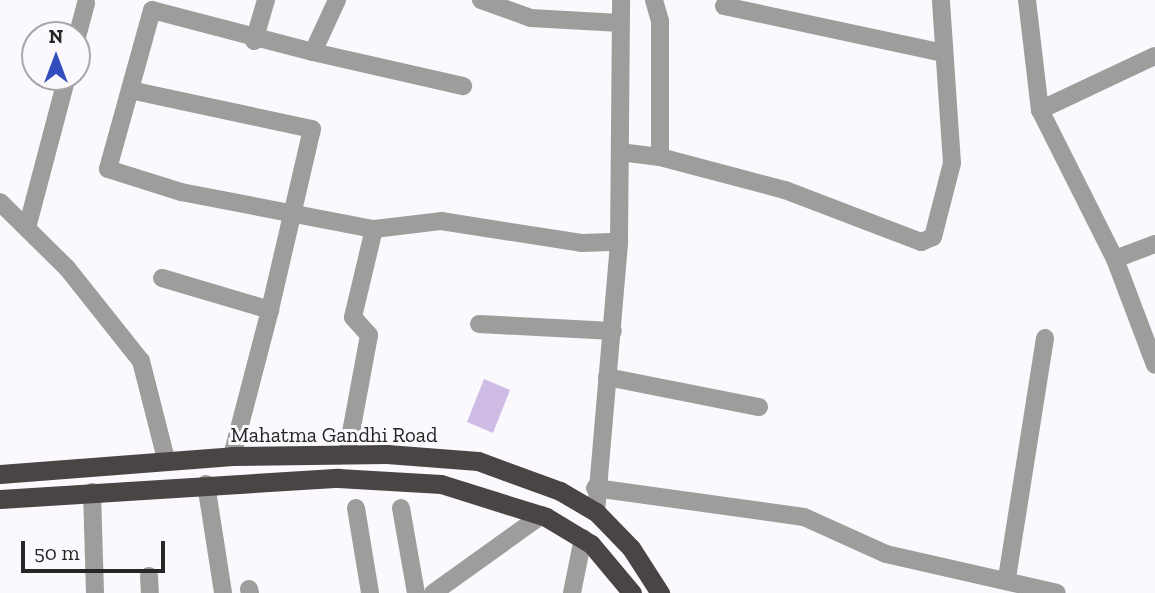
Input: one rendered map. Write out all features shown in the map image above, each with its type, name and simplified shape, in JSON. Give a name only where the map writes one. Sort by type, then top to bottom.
[{"type":"highway","name":"Mahatma Gandhi Road","points":[[0,474],[166,459],[232,456],[348,454],[478,461],[560,491],[596,512],[632,548],[660,593]]},
{"type":"highway","name":"Mahatma Gandhi Road","points":[[0,499],[206,484],[338,478],[441,484],[542,515],[583,538],[632,593]]},
{"type":"street","points":[[254,41],[265,0]]},
{"type":"street","points":[[313,52],[337,0]]},
{"type":"street","points":[[481,0],[531,18],[620,23]]},
{"type":"street","points":[[596,512],[595,488],[613,331],[619,242],[621,0]]},
{"type":"street","points":[[654,0],[660,21],[660,157]]},
{"type":"street","points":[[620,152],[660,157],[785,190],[927,242],[952,163],[940,0]]},
{"type":"street","points":[[1027,0],[1040,110],[1115,259],[1155,365]]},
{"type":"street","points":[[81,21],[86,3]]},
{"type":"street","points":[[724,6],[944,53]]},
{"type":"street","points":[[463,86],[254,41],[156,8],[130,89],[111,172],[181,192],[294,211],[374,229],[441,221],[582,243],[619,242]]},
{"type":"street","points":[[1040,110],[1155,56]]},
{"type":"street","points":[[130,89],[308,125],[313,141],[232,456]]},
{"type":"street","points":[[27,228],[62,91]]},
{"type":"street","points":[[0,202],[68,268],[141,361],[166,459]]},
{"type":"street","points":[[348,454],[369,335],[354,317],[374,229]]},
{"type":"street","points":[[1115,259],[1155,244]]},
{"type":"street","points":[[162,278],[270,310]]},
{"type":"street","points":[[479,324],[613,331]]},
{"type":"street","points":[[1007,578],[1045,338]]},
{"type":"street","points":[[607,377],[759,407]]},
{"type":"street","points":[[206,484],[223,593]]},
{"type":"street","points":[[595,488],[804,517],[886,554],[1007,578],[1056,593]]},
{"type":"street","points":[[92,492],[95,593]]},
{"type":"street","points":[[356,509],[370,593]]},
{"type":"street","points":[[401,509],[416,593]]},
{"type":"street","points":[[433,593],[542,515]]},
{"type":"street","points":[[572,593],[583,538]]},
{"type":"building","points":[[484,379],[510,390],[493,433],[467,422]]}]
